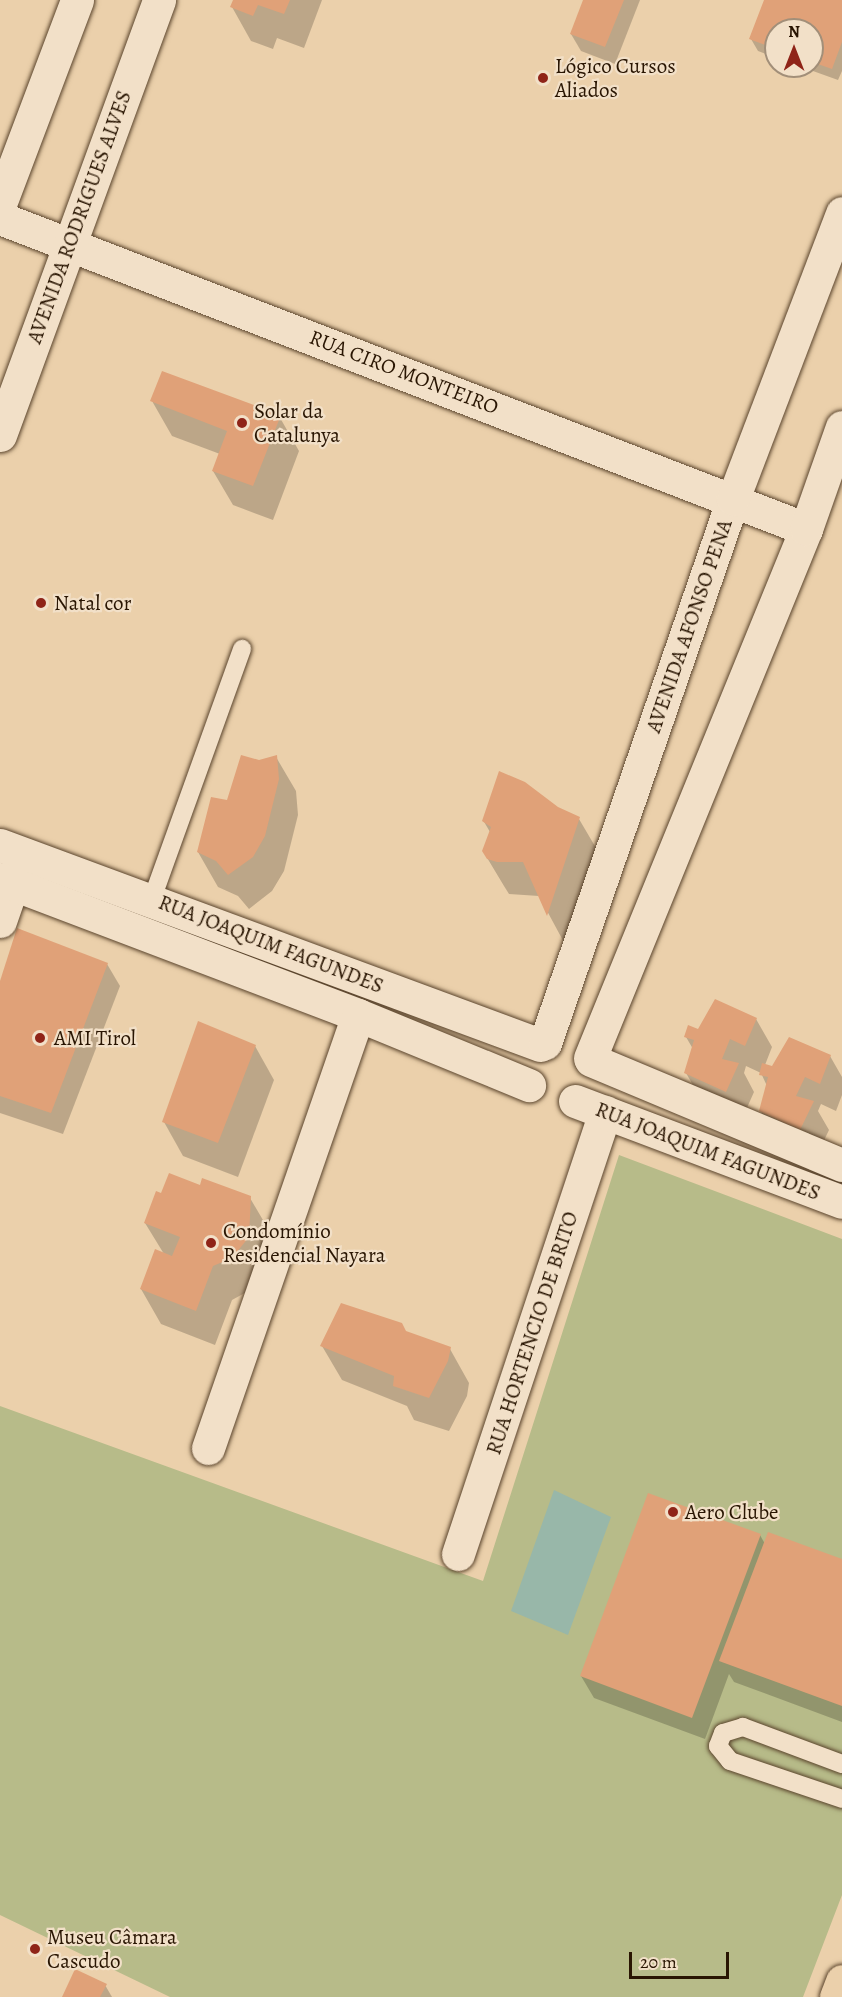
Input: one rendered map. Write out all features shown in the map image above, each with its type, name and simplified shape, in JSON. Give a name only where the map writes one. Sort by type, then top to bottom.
[{"type":"main road","points":[[0,204],[77,0]]},
{"type":"main road","name":"AVENIDA RODRIGUES ALVES","points":[[0,435],[67,243],[159,0]]},
{"type":"main road","name":"AVENIDA AFONSO PENA","points":[[543,1044],[733,499],[842,213]]},
{"type":"main road","name":"RUA CIRO MONTEIRO","points":[[0,218],[806,529]]},
{"type":"main road","points":[[591,1059],[576,1042],[565,1039],[543,1044],[527,1066],[529,1085],[535,1094],[554,1104],[575,1101],[589,1088],[591,1059],[806,529],[842,427]]},
{"type":"main road","name":"RUA JOAQUIM FAGUNDES","points":[[0,844],[543,1044]]},
{"type":"main road","points":[[0,921],[6,882]]},
{"type":"main road","name":"RUA JOAQUIM FAGUNDES","points":[[6,882],[358,1015],[529,1085]]},
{"type":"main road","points":[[208,1448],[358,1015]]},
{"type":"main road","name":"RUA JOAQUIM FAGUNDES","points":[[591,1059],[842,1165]]},
{"type":"main road","name":"RUA JOAQUIM FAGUNDES","points":[[575,1101],[842,1202]]},
{"type":"main road","name":"RUA HORTENCIO DE BRITO","points":[[458,1554],[605,1112]]},
{"type":"main road","points":[[836,1997],[842,1981]]},
{"type":"lane","points":[[152,899],[242,649]]},
{"type":"lane","points":[[842,1764],[743,1727],[723,1733],[718,1746],[730,1761],[842,1799]]},
{"type":"green space","name":"Aero Clube","points":[[619,1155],[842,1239],[842,1895],[803,1997],[170,1997],[0,1915],[0,1406],[483,1581]]},
{"type":"shaded area","points":[[554,1490],[611,1517],[568,1635],[511,1611]]},
{"type":"building","points":[[233,0],[290,0],[284,14],[258,5],[253,16],[230,7]]},
{"type":"building","points":[[583,0],[624,0],[605,47],[570,34]]},
{"type":"building","points":[[764,0],[842,0],[842,42],[832,69],[824,66],[824,18],[764,18],[764,45],[749,39]]},
{"type":"building","name":"Solar da Catalunya","points":[[162,371],[281,415],[253,486],[212,471],[227,431],[150,401]]},
{"type":"building","points":[[241,755],[259,760],[277,755],[279,779],[265,836],[253,857],[228,875],[216,861],[197,852],[211,797],[227,800]]},
{"type":"building","points":[[499,771],[525,782],[558,807],[580,817],[547,916],[523,862],[497,862],[487,859],[482,851],[491,827],[482,821]]},
{"type":"building","name":"AMI Tirol","points":[[17,928],[108,963],[51,1113],[0,1096],[0,981]]},
{"type":"building","points":[[715,999],[757,1018],[745,1046],[730,1039],[722,1059],[739,1063],[726,1092],[684,1073],[694,1040],[684,1037],[688,1025],[698,1029]]},
{"type":"building","points":[[198,1021],[256,1045],[218,1143],[162,1122]]},
{"type":"building","points":[[789,1037],[831,1055],[820,1084],[805,1077],[796,1096],[814,1101],[800,1130],[759,1111],[768,1077],[759,1075],[762,1063],[772,1066]]},
{"type":"building","name":"Condomínio Residencial Nayara","points":[[169,1173],[200,1185],[202,1178],[251,1196],[249,1237],[232,1258],[213,1266],[196,1311],[140,1289],[155,1249],[172,1256],[180,1237],[144,1223],[156,1191],[161,1193]]},
{"type":"building","points":[[341,1303],[402,1323],[406,1331],[451,1347],[448,1361],[429,1398],[393,1386],[394,1376],[320,1346]]},
{"type":"building","points":[[648,1493],[761,1534],[692,1718],[580,1676]]},
{"type":"building","points":[[768,1532],[842,1559],[842,1706],[719,1661]]},
{"type":"building","points":[[75,1969],[107,1984],[100,1997],[62,1997]]},
{"type":"place","name":"Lógico Cursos Aliados","points":[[543,78]]},
{"type":"place","name":"Solar da Catalunya","points":[[242,423]]},
{"type":"place","name":"Natal cor","points":[[41,603]]},
{"type":"place","name":"AMI Tirol","points":[[40,1038]]},
{"type":"place","name":"Condomínio Residencial Nayara","points":[[211,1243]]},
{"type":"place","name":"Aero Clube","points":[[673,1512]]},
{"type":"place","name":"Museu Câmara Cascudo","points":[[35,1949]]}]
